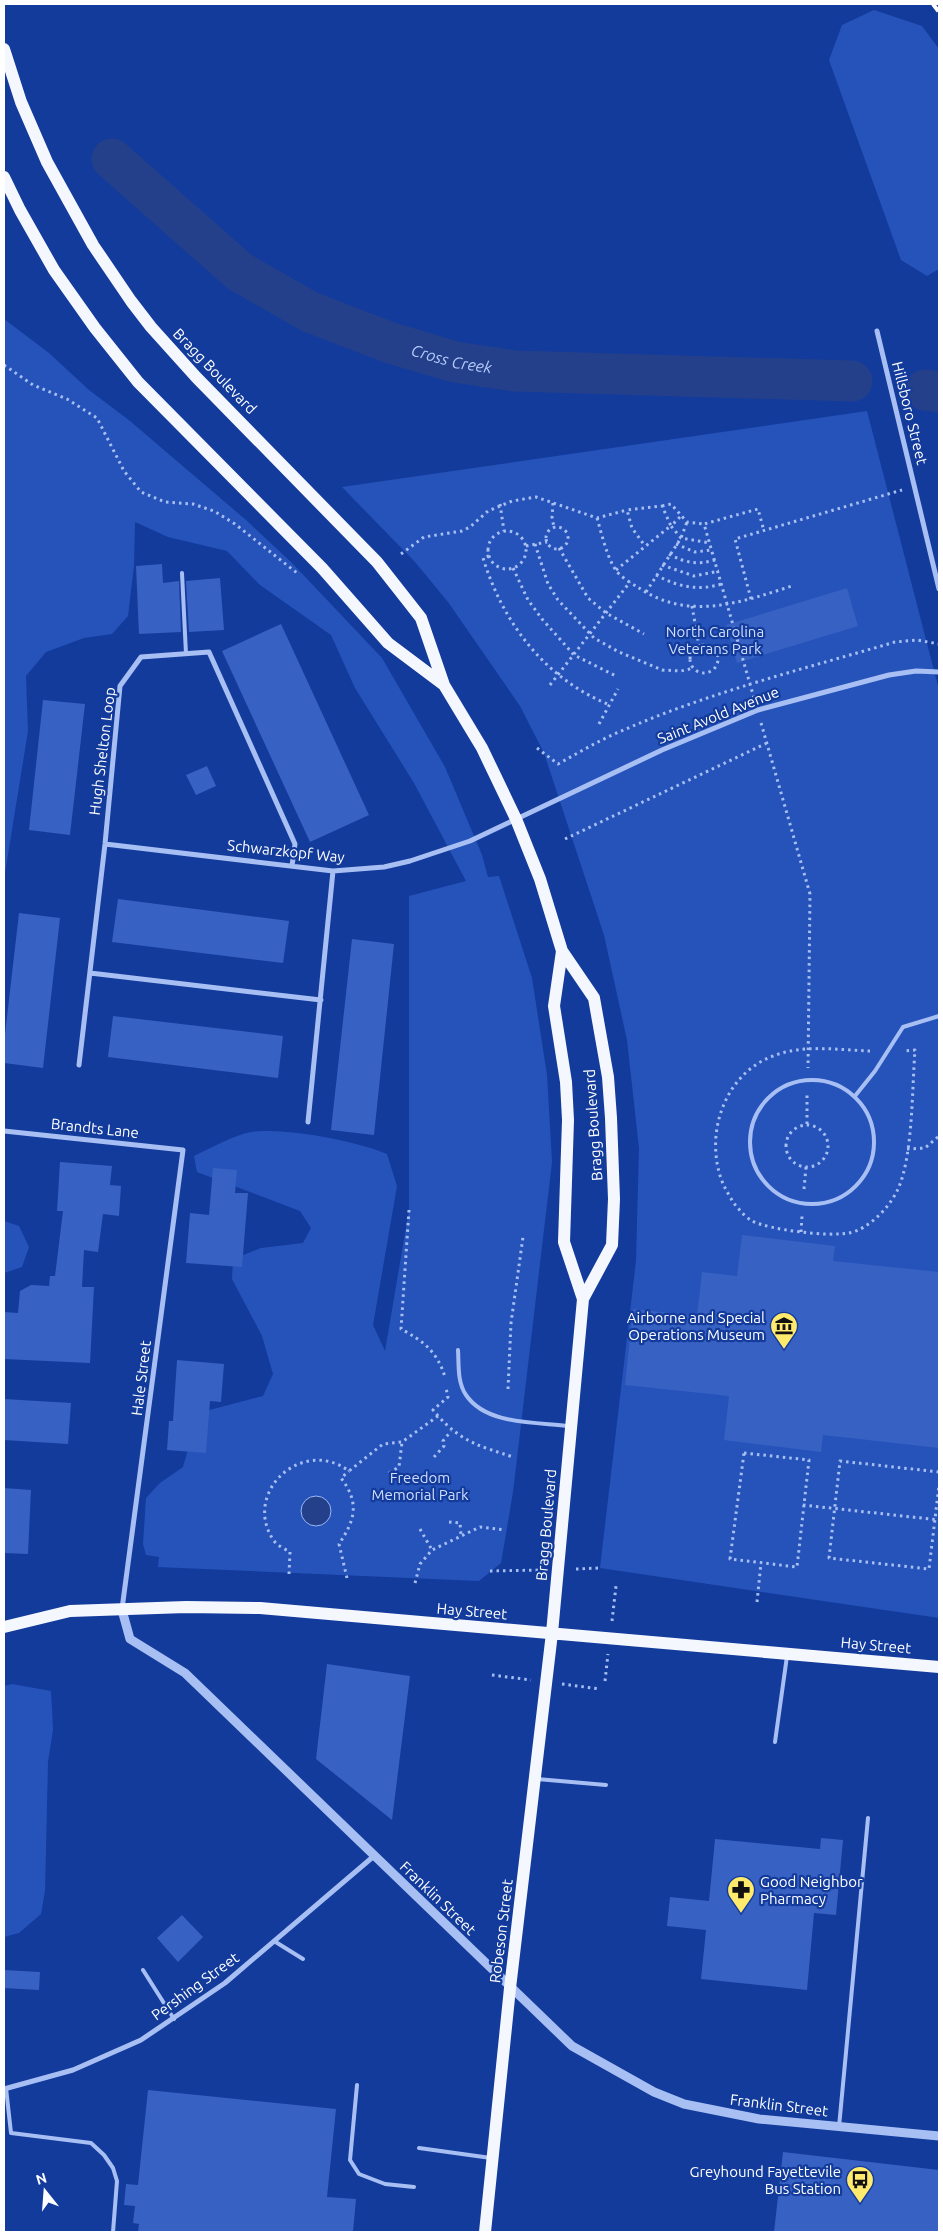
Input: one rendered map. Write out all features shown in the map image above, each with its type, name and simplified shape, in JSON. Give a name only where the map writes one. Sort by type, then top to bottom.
[{"type":"main road","name":"Bragg Boulevard","points":[[4,50],[21,102],[47,162],[76,218],[112,274],[172,352],[355,537],[382,568],[420,618],[444,685],[482,748],[516,819],[540,879],[562,951],[594,998],[608,1077],[614,1158],[612,1245],[583,1299],[552,1633]]},
{"type":"main road","name":"Bragg Boulevard","points":[[4,177],[20,210],[60,277],[95,328],[138,382],[322,568],[388,643],[444,685]]},
{"type":"main road","name":"Bragg Boulevard","points":[[562,951],[554,1006],[566,1082],[568,1120],[564,1242],[583,1299]]},
{"type":"main road","name":"Hay Street","points":[[4,1627],[70,1611],[186,1607],[260,1608],[939,1667]]},
{"type":"main road","name":"Robeson Street","points":[[485,2232],[510,1988],[552,1633]]},
{"type":"street","name":"Hillsboro Street","points":[[877,331],[939,589]]},
{"type":"street","name":"Hugh Shelton Loop","points":[[79,1065],[105,844],[120,686],[141,658],[209,652],[295,844],[292,866]]},
{"type":"street","name":"Saint Avold Avenue","points":[[516,819],[662,750],[758,710],[889,674],[916,671],[939,672]]},
{"type":"street","name":"Schwarzkopf Way","points":[[105,844],[333,870],[384,867],[410,861],[470,841],[516,819]]},
{"type":"street","points":[[308,1122],[333,870]]},
{"type":"street","points":[[90,973],[321,1000]]},
{"type":"street","name":"Brandts Lane","points":[[4,1131],[183,1150]]},
{"type":"street","name":"Hale Street","points":[[122,1610],[183,1150]]},
{"type":"street","name":"Franklin Street","points":[[122,1610],[130,1640],[185,1673],[572,2046],[654,2092],[684,2104],[759,2119],[939,2136]]},
{"type":"street","name":"Pershing Street","points":[[5,2089],[72,2070],[141,2040],[225,1983],[374,1856]]},
{"type":"lane","points":[[182,572],[186,654]]},
{"type":"lane","points":[[855,1096],[876,1072],[903,1026],[939,1016]]},
{"type":"lane","points":[[808,1080],[834,1083],[855,1096],[870,1117],[875,1143],[869,1168],[853,1189],[842,1197],[817,1204],[791,1201],[769,1187],[754,1166],[750,1140],[754,1121],[763,1104],[783,1087],[808,1080]]},
{"type":"lane","points":[[458,1350],[460,1382],[466,1395],[485,1413],[513,1420],[571,1426]]},
{"type":"lane","points":[[775,1742],[787,1654]]},
{"type":"lane","points":[[535,1779],[606,1785]]},
{"type":"lane","points":[[840,2126],[868,1818]]},
{"type":"lane","points":[[274,1941],[302,1959]]},
{"type":"lane","points":[[143,1970],[174,2019]]},
{"type":"lane","points":[[357,2085],[350,2160],[359,2174],[385,2184],[414,2187]]},
{"type":"lane","points":[[5,2089],[11,2133],[90,2143],[104,2155],[113,2168],[117,2181],[113,2232]]},
{"type":"lane","points":[[418,2148],[493,2158]]},
{"type":"path","points":[[4,365],[34,385],[67,399],[97,418],[124,471],[141,492],[165,502],[193,504],[214,511],[235,524],[297,573]]},
{"type":"path","points":[[751,599],[735,538],[914,486]]},
{"type":"path","points":[[401,554],[424,537],[462,531],[500,504],[536,497],[597,518],[627,510],[670,504],[680,517],[687,522],[704,524],[758,509],[764,531]]},
{"type":"path","points":[[553,503],[552,517],[554,528]]},
{"type":"path","points":[[500,504],[504,532]]},
{"type":"path","points":[[662,506],[671,526],[681,538],[710,543]]},
{"type":"path","points":[[627,510],[632,528],[645,546]]},
{"type":"path","points":[[616,570],[680,517]]},
{"type":"path","points":[[597,518],[616,570],[655,599],[682,607],[728,604],[792,586]]},
{"type":"path","points":[[646,592],[681,538],[687,522]]},
{"type":"path","points":[[704,524],[810,894],[808,1068]]},
{"type":"path","points":[[561,527],[567,533],[566,545],[552,548],[547,542],[547,534],[554,528],[561,527]]},
{"type":"path","points":[[504,532],[516,533],[526,546],[526,556],[513,568],[499,567],[492,562],[489,545],[492,539],[504,532]]},
{"type":"path","points":[[526,546],[547,542]]},
{"type":"path","points":[[534,544],[548,584],[558,600],[591,634],[619,652],[662,670],[681,671],[694,668]]},
{"type":"path","points":[[676,544],[695,552],[712,550]]},
{"type":"path","points":[[559,548],[588,598],[606,613],[644,634]]},
{"type":"path","points":[[669,554],[691,563],[715,560]]},
{"type":"path","points":[[490,556],[483,558],[510,621],[538,656],[558,675],[590,697],[610,705]]},
{"type":"path","points":[[662,565],[694,576],[719,571]]},
{"type":"path","points":[[513,568],[528,600],[542,619],[574,654],[616,676]]},
{"type":"path","points":[[656,575],[669,582],[688,588],[702,588],[722,584]]},
{"type":"path","points":[[550,685],[630,582]]},
{"type":"path","points":[[692,606],[698,646]]},
{"type":"path","points":[[538,748],[558,764],[617,733],[650,719],[750,685],[895,642],[917,640],[939,644]]},
{"type":"path","points":[[705,645],[715,649],[718,662],[712,671],[700,672],[694,668],[690,658],[694,649],[698,646],[705,645]]},
{"type":"path","points":[[599,724],[618,689]]},
{"type":"path","points":[[565,839],[767,743]]},
{"type":"path","points":[[870,1051],[790,1050],[758,1063],[747,1072],[729,1093],[722,1109],[715,1140],[716,1159],[720,1176],[736,1207],[750,1220],[766,1226],[801,1232],[848,1233],[864,1227],[888,1204],[898,1190],[904,1173],[907,1149],[915,1050],[903,1051]]},
{"type":"path","points":[[806,1124],[807,1094]]},
{"type":"path","points":[[806,1124],[821,1129],[828,1141],[828,1148],[822,1160],[817,1165],[806,1167],[796,1165],[791,1160],[786,1147],[794,1128],[806,1124]]},
{"type":"path","points":[[907,1149],[925,1148],[939,1136]]},
{"type":"path","points":[[804,1189],[806,1167]]},
{"type":"path","points":[[409,1210],[401,1329],[422,1340],[437,1357],[444,1375],[448,1397],[434,1410],[451,1431],[472,1444],[513,1457]]},
{"type":"path","points":[[801,1232],[802,1216]]},
{"type":"path","points":[[508,1389],[511,1323],[523,1237]]},
{"type":"path","points":[[346,1578],[339,1544],[349,1529],[354,1511],[351,1491],[341,1478],[383,1444],[402,1442],[438,1416]]},
{"type":"path","points":[[434,1457],[444,1446],[443,1441],[451,1431]]},
{"type":"path","points":[[389,1473],[400,1467],[402,1442]]},
{"type":"path","points":[[744,1453],[809,1460],[803,1505],[796,1567],[730,1559],[744,1453]]},
{"type":"path","points":[[289,1574],[290,1552],[275,1542],[268,1529],[264,1511],[269,1491],[282,1472],[300,1462],[320,1460],[341,1465],[349,1471]]},
{"type":"path","points":[[939,1472],[840,1461],[829,1558],[929,1569],[937,1520],[939,1485]]},
{"type":"path","points":[[803,1505],[937,1520]]},
{"type":"path","points":[[449,1522],[460,1523],[461,1535]]},
{"type":"path","points":[[415,1583],[420,1564],[432,1550],[461,1535],[480,1528],[505,1530]]},
{"type":"path","points":[[420,1529],[432,1550]]},
{"type":"path","points":[[757,1602],[762,1563]]},
{"type":"green space","points":[[874,10],[922,26],[939,49],[939,269],[927,276],[901,260],[829,60],[842,25]]},
{"type":"green space","name":"Freedom Memorial Park","points":[[4,319],[49,353],[89,390],[130,421],[246,520],[292,563],[382,658],[445,767],[482,855],[488,877],[499,876],[532,978],[547,1075],[552,1162],[513,1492],[501,1563],[479,1581],[158,1567],[159,1557],[146,1555],[143,1544],[146,1498],[160,1483],[183,1467],[198,1413],[263,1396],[273,1374],[262,1336],[232,1279],[233,1259],[261,1248],[303,1243],[311,1228],[300,1211],[197,1172],[194,1156],[237,1136],[265,1131],[320,1136],[358,1144],[387,1154],[397,1186],[373,1325],[385,1351],[409,1210],[409,896],[466,881],[414,783],[355,688],[331,635],[260,585],[227,551],[168,537],[135,522],[134,566],[128,616],[112,634],[84,638],[46,652],[26,676],[28,731],[4,879]]},
{"type":"green space","name":"North Carolina Veterans Park","points":[[867,411],[939,690],[939,1618],[600,1568],[636,1261],[639,1148],[627,1040],[604,935],[544,753],[520,706],[448,602],[415,562],[342,487]]},
{"type":"green space","points":[[4,1221],[19,1226],[29,1247],[22,1267],[4,1273]]},
{"type":"green space","points":[[12,1684],[51,1691],[53,1730],[48,1762],[45,1891],[41,1914],[19,1933],[4,1937],[4,1686]]},
{"type":"shaded area","points":[[316,1496],[322,1497],[330,1505],[330,1517],[322,1525],[316,1526],[310,1525],[302,1517],[301,1511],[302,1505],[310,1497]]},
{"type":"building","points":[[162,564],[163,583],[179,581],[181,632],[139,634],[136,566]]},
{"type":"building","points":[[220,578],[224,630],[189,632],[186,581]]},
{"type":"building","points":[[847,588],[858,626],[737,663],[726,625]]},
{"type":"building","points":[[281,624],[369,815],[310,842],[222,651]]},
{"type":"building","points":[[43,700],[85,704],[70,835],[29,830]]},
{"type":"building","points":[[207,766],[216,786],[196,795],[186,775]]},
{"type":"building","points":[[118,899],[289,921],[283,963],[112,942]]},
{"type":"building","points":[[19,913],[60,918],[43,1068],[4,1063],[4,1043]]},
{"type":"building","points":[[352,939],[394,944],[374,1135],[331,1130]]},
{"type":"building","points":[[113,1016],[283,1036],[278,1078],[108,1057]]},
{"type":"building","points":[[60,1162],[112,1166],[110,1185],[121,1186],[119,1216],[103,1214],[98,1252],[84,1250],[82,1287],[94,1287],[90,1363],[4,1359],[4,1312],[18,1313],[20,1291],[31,1285],[49,1286],[50,1276],[55,1276],[63,1211],[57,1211]]},
{"type":"building","points":[[213,1168],[237,1170],[235,1193],[248,1193],[242,1267],[186,1263],[190,1213],[209,1215]]},
{"type":"building","name":"Airborne and Special Operations Museum","points":[[742,1235],[835,1246],[833,1261],[939,1272],[939,1448],[823,1435],[821,1452],[724,1440],[729,1396],[625,1385],[633,1309],[697,1316],[702,1272],[737,1276]]},
{"type":"building","points":[[177,1360],[224,1364],[221,1402],[210,1401],[206,1453],[167,1450],[169,1421],[173,1421]]},
{"type":"building","points":[[4,1399],[71,1403],[68,1444],[4,1440]]},
{"type":"building","points":[[4,1488],[31,1490],[28,1554],[4,1553]]},
{"type":"building","points":[[327,1664],[410,1676],[392,1820],[316,1759]]},
{"type":"building","name":"Good Neighbor Pharmacy","points":[[821,1838],[843,1840],[836,1915],[814,1913],[807,1990],[701,1979],[706,1930],[667,1926],[670,1897],[709,1901],[715,1839],[820,1849]]},
{"type":"building","points":[[182,1915],[203,1937],[178,1962],[157,1938]]},
{"type":"building","points":[[4,1970],[40,1972],[39,1990],[4,1988]]},
{"type":"building","points":[[148,2090],[336,2109],[327,2197],[356,2199],[353,2232],[138,2232],[139,2224],[133,2223],[135,2206],[124,2205],[126,2184],[138,2185]]},
{"type":"building","points":[[783,2152],[939,2170],[939,2232],[774,2232]]},
{"type":"waterway","name":"Cross Creek","points":[[112,159],[240,272],[310,312],[391,343],[455,362],[515,371],[852,381]]},
{"type":"waterway","name":"Cross Creek","points":[[925,390],[939,392]]},
{"type":"railway","points":[[933,4],[939,12]]},
{"type":"place","name":"Airborne and Special Operations Museum","points":[[784,1350]]},
{"type":"place","name":"Good Neighbor Pharmacy","points":[[741,1914]]},
{"type":"place","name":"Greyhound Fayettevile Bus Station","points":[[860,2204]]}]
